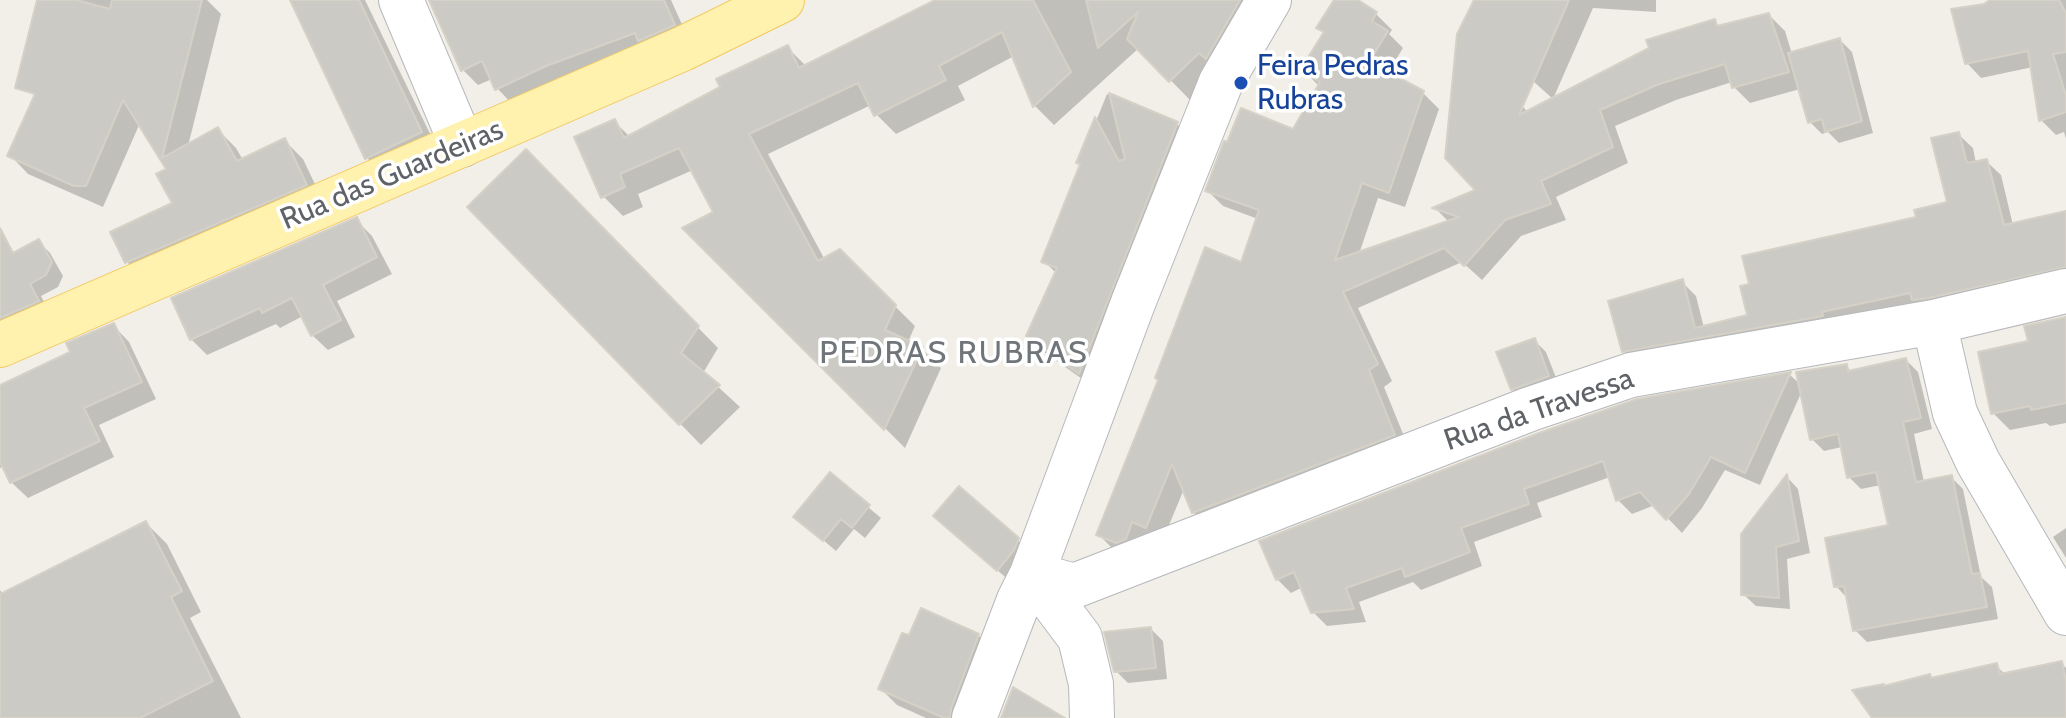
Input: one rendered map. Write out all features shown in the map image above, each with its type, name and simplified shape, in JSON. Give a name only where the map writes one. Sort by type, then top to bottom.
[{"type":"main road","name":"Rua das Guardeiras","points":[[0,345],[682,49],[782,0]]},
{"type":"street","points":[[401,0],[462,145]]},
{"type":"street","points":[[974,718],[1221,82],[1269,0]]},
{"type":"street","name":"Rua da Travessa","points":[[1032,574],[1074,586],[1530,409],[1631,375],[1934,322],[2066,291]]},
{"type":"street","points":[[1934,322],[1955,413],[1978,462],[2066,613]]},
{"type":"street","points":[[1032,574],[1080,638],[1091,684],[1092,718]]},
{"type":"building","points":[[37,0],[76,0],[110,9],[112,0],[202,0],[162,158],[218,127],[237,161],[285,138],[307,185],[125,263],[110,232],[172,203],[156,174],[166,169],[123,100],[86,186],[74,186],[7,156],[35,94],[15,88]]},
{"type":"building","points":[[290,0],[359,0],[422,132],[365,159]]},
{"type":"building","points":[[429,0],[664,0],[675,25],[638,41],[635,33],[546,66],[495,90],[482,61],[461,71]]},
{"type":"building","points":[[935,0],[1033,0],[1071,72],[1033,107],[1002,32],[939,66],[946,80],[874,116],[858,83],[749,134],[818,261],[840,249],[896,305],[885,330],[923,347],[884,430],[682,228],[713,212],[679,148],[620,174],[625,187],[601,198],[574,137],[615,119],[624,138],[720,87],[716,79],[788,45],[799,68]]},
{"type":"building","points":[[1086,0],[1240,0],[1206,59],[1199,53],[1169,82],[1127,39],[1138,12],[1098,48]]},
{"type":"building","points":[[1334,0],[1358,0],[1377,12],[1372,21],[1388,31],[1369,62],[1424,91],[1389,193],[1362,183],[1335,260],[1459,217],[1432,208],[1475,190],[1445,158],[1457,34],[1474,0],[1569,0],[1519,115],[1649,48],[1646,40],[1715,19],[1717,26],[1769,13],[1789,72],[1732,88],[1725,64],[1659,84],[1600,110],[1613,147],[1541,181],[1551,204],[1505,220],[1464,266],[1444,248],[1343,292],[1378,364],[1369,370],[1395,435],[1192,513],[1172,464],[1146,528],[1132,522],[1126,539],[1116,543],[1096,535],[1158,380],[1155,378],[1205,247],[1241,262],[1259,210],[1205,191],[1224,141],[1227,142],[1241,108],[1293,129],[1320,82],[1300,70],[1324,32],[1316,28]]},
{"type":"building","points":[[1990,0],[2059,0],[2066,13],[2066,52],[2053,54],[2066,96],[2066,112],[2039,121],[2028,51],[1965,64],[1951,9],[1984,4]]},
{"type":"building","points":[[1840,38],[1862,121],[1825,132],[1822,119],[1808,123],[1788,53]]},
{"type":"building","points":[[1109,93],[1178,122],[1079,374],[1026,336],[1057,268],[1041,262],[1095,117],[1119,161],[1125,159]]},
{"type":"building","points":[[1959,132],[1967,163],[1987,159],[2004,225],[2066,211],[2066,267],[1929,298],[1912,300],[1910,293],[1822,312],[1823,316],[1622,352],[1608,301],[1683,279],[1695,328],[1747,315],[1740,286],[1749,284],[1742,256],[1916,217],[1914,210],[1947,202],[1931,138]]},
{"type":"building","points":[[526,149],[699,326],[681,353],[720,385],[679,425],[467,207]]},
{"type":"building","points":[[357,217],[377,257],[323,285],[341,320],[311,336],[292,298],[262,313],[260,308],[190,340],[171,298]]},
{"type":"building","points":[[0,228],[13,253],[39,239],[52,262],[46,275],[30,284],[39,301],[0,318]]},
{"type":"building","points":[[2066,317],[2066,403],[1991,414],[1978,352],[2028,341],[2024,326]]},
{"type":"building","points":[[114,323],[142,382],[84,408],[100,441],[10,483],[0,462],[0,385],[70,352],[66,343]]},
{"type":"building","points":[[1535,338],[1549,376],[1511,390],[1496,352]]},
{"type":"building","points":[[1906,358],[1921,418],[1903,422],[1916,482],[1952,475],[1972,574],[1980,573],[1987,607],[1853,631],[1844,586],[1834,587],[1825,538],[1888,525],[1876,472],[1847,478],[1838,434],[1810,440],[1796,372],[1847,364],[1848,371]]},
{"type":"building","points":[[1791,372],[1745,473],[1711,457],[1689,494],[1666,520],[1640,492],[1616,501],[1603,461],[1524,489],[1529,504],[1461,528],[1470,552],[1405,577],[1402,568],[1346,588],[1354,609],[1311,613],[1294,572],[1276,580],[1259,541],[1539,433],[1637,399]]},
{"type":"building","points":[[830,472],[870,505],[852,528],[841,519],[823,541],[793,517]]},
{"type":"building","points":[[1787,474],[1799,541],[1776,547],[1779,598],[1741,595],[1741,534]]},
{"type":"building","points":[[959,486],[1019,538],[1014,550],[997,571],[933,516]]},
{"type":"building","points":[[146,521],[182,591],[171,597],[213,681],[140,718],[0,718],[0,594]]},
{"type":"building","points":[[921,608],[979,634],[950,718],[878,689],[902,633],[909,635]]},
{"type":"building","points":[[1151,627],[1156,668],[1114,672],[1104,632]]},
{"type":"building","points":[[2062,661],[2066,682],[2066,718],[1872,718],[1852,690],[1884,686],[1930,674],[1931,678],[1997,663],[2000,674]]},
{"type":"building","points":[[1013,687],[1065,718],[1001,718]]},
{"type":"place","name":"Feira Pedras Rubras","points":[[1241,83]]},
{"type":"district","name":"PEDRAS RUBRAS","points":[[954,354]]}]
